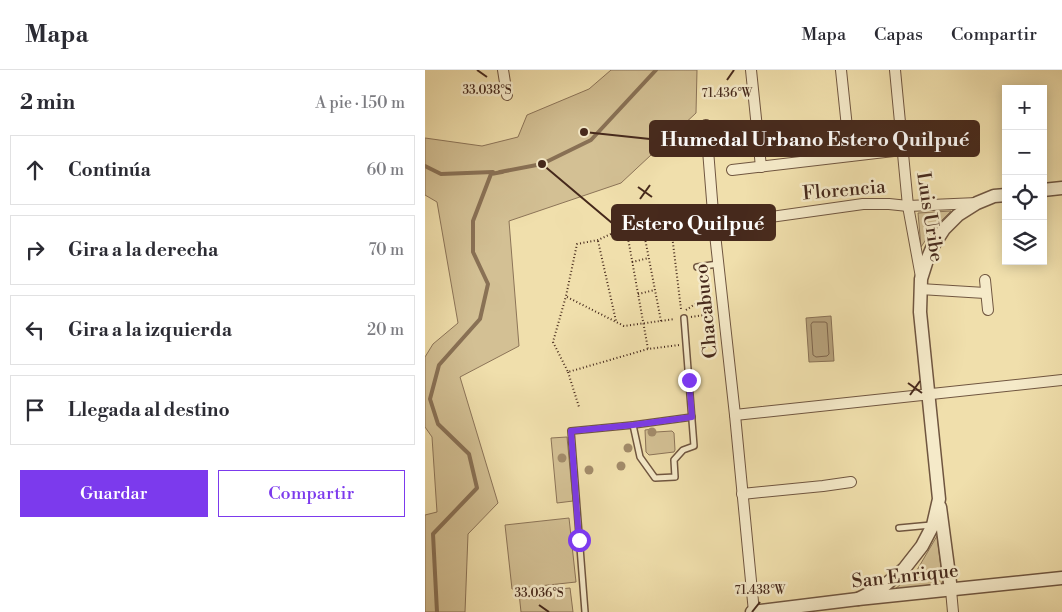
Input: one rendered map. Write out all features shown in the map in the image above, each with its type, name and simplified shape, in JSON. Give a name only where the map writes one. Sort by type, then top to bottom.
[{"type":"street","points":[[503,70],[507,95]]},
{"type":"street","points":[[751,70],[761,167]]},
{"type":"street","points":[[841,70],[850,156]]},
{"type":"street","name":"Luis Uribe","points":[[895,70],[908,206],[921,284]]},
{"type":"street","name":"Chacabuco","points":[[706,125],[714,227],[735,415],[753,612]]},
{"type":"street","points":[[732,170],[902,150]]},
{"type":"street","points":[[1047,190],[1062,188]]},
{"type":"street","name":"Luis Uribe","points":[[953,612],[919,312],[921,284],[927,260],[944,229],[958,215],[977,203],[1000,195]]},
{"type":"street","name":"Florencia","points":[[714,227],[863,204],[908,206],[977,203]]},
{"type":"street","points":[[985,280],[988,310]]},
{"type":"street","points":[[921,284],[985,293]]},
{"type":"street","points":[[735,415],[1062,380]]},
{"type":"street","points":[[742,494],[851,482]]},
{"type":"street","name":"Luis Uribe","points":[[858,599],[884,586],[904,569],[922,546],[933,525],[939,499]]},
{"type":"street","name":"San Enrique","points":[[753,612],[1062,578]]},
{"type":"lane","points":[[693,232],[714,227]]},
{"type":"lane","points":[[697,267],[719,264]]},
{"type":"lane","points":[[633,425],[641,457],[655,478],[675,477],[674,460],[683,450],[694,446],[686,343],[682,318]]},
{"type":"lane","points":[[585,612],[571,431],[692,417]]},
{"type":"lane","points":[[899,528],[933,525]]},
{"type":"path","points":[[579,407],[568,372],[553,342],[566,296],[577,244],[598,240],[626,227],[642,223],[661,321]]},
{"type":"path","points":[[626,227],[647,349]]},
{"type":"path","points":[[566,296],[624,326],[711,314],[711,299],[700,301],[682,313],[671,235]]},
{"type":"path","points":[[598,240],[615,322]]},
{"type":"path","points":[[632,262],[649,258]]},
{"type":"path","points":[[638,294],[655,290]]},
{"type":"path","points":[[568,372],[647,349],[686,343]]},
{"type":"shaded area","points":[[611,70],[697,70],[696,113],[621,183],[509,221],[519,346],[460,377],[498,503],[468,534],[465,612],[425,612],[425,515],[437,512],[432,437],[425,427],[425,357],[433,344],[458,323],[437,202],[425,195],[425,138],[482,146],[518,137],[527,115],[589,89]]},
{"type":"shaded area","points":[[951,211],[933,229],[921,247],[918,213]]},
{"type":"shaded area","points":[[653,429],[656,432],[672,431],[674,433],[674,452],[649,455],[646,452],[645,430]]},
{"type":"shaded area","points":[[567,437],[573,501],[557,503],[551,438]]},
{"type":"shaded area","points":[[569,518],[576,582],[512,589],[505,525]]},
{"type":"shaded area","points":[[937,536],[943,583],[894,590],[917,570]]},
{"type":"shaded area","points":[[570,588],[573,612],[521,612],[519,593]]},
{"type":"water","points":[[831,316],[834,361],[809,362],[806,318]]},
{"type":"waterway","points":[[500,172],[542,164],[591,140],[656,70]]},
{"type":"waterway","points":[[425,166],[441,174],[493,172]]},
{"type":"waterway","points":[[437,612],[433,534],[477,488],[469,454],[438,424],[430,399],[439,365],[480,319],[488,284],[473,252],[473,221],[491,174],[502,172]]},
{"type":"place","name":"Humedal Urbano Estero Quilpué","points":[[584,132]]},
{"type":"place","name":"Estero Quilpué","points":[[542,164]]},
{"type":"route","points":[[579,540],[571,431],[692,417],[689,380]]}]
